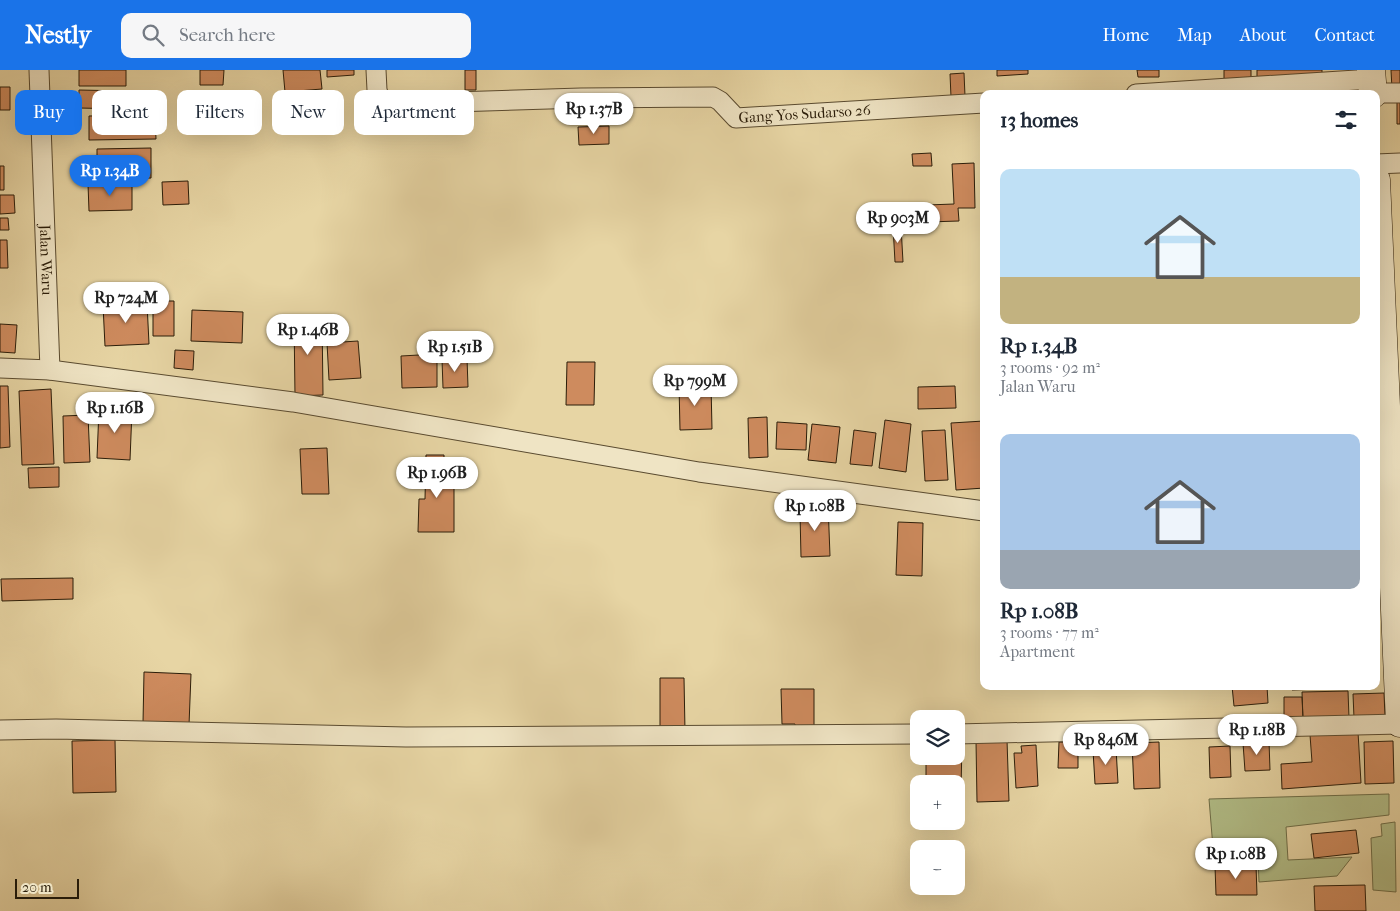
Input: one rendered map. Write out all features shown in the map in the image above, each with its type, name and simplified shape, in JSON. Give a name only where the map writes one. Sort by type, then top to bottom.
[{"type":"street","name":"Jalan Waru","points":[[39,70],[50,370]]},
{"type":"street","name":"Gang Yos Sudarso 26","points":[[376,70],[377,90],[381,103],[389,104],[581,98],[712,97],[720,100],[736,118],[980,103]]},
{"type":"street","points":[[1230,90],[1372,84],[1400,93]]},
{"type":"street","points":[[1380,164],[1400,164]]},
{"type":"street","points":[[965,734],[1400,723],[1385,557],[1396,519],[1392,346],[1380,222]]},
{"type":"street","points":[[0,368],[50,370],[293,402],[699,472],[980,509]]},
{"type":"street","points":[[0,730],[56,729],[406,737],[910,734]]},
{"type":"green space","points":[[1389,794],[1389,815],[1286,827],[1288,860],[1352,857],[1337,876],[1259,882],[1258,859],[1214,860],[1209,799]]},
{"type":"green space","points":[[1395,822],[1396,892],[1373,890],[1371,838],[1382,836],[1381,824]]},
{"type":"building","points":[[79,70],[126,70],[126,86],[79,86]]},
{"type":"building","points":[[200,70],[224,70],[223,85],[200,85]]},
{"type":"building","points":[[283,70],[320,70],[322,89],[285,90]]},
{"type":"building","points":[[327,70],[354,70],[354,75],[327,77]]},
{"type":"building","points":[[465,70],[476,70],[476,90],[465,90]]},
{"type":"building","points":[[997,70],[1028,70],[1028,74],[997,76]]},
{"type":"building","points":[[1137,70],[1159,70],[1159,77],[1138,77]]},
{"type":"building","points":[[1224,70],[1251,70],[1251,82],[1224,82]]},
{"type":"building","points":[[1257,70],[1322,70],[1322,76],[1257,79]]},
{"type":"building","points":[[1391,70],[1400,70],[1400,89],[1392,89]]},
{"type":"building","points":[[964,73],[965,96],[951,97],[950,74]]},
{"type":"building","points":[[0,87],[10,87],[10,110],[0,110]]},
{"type":"building","points":[[82,90],[92,90],[92,108],[82,108]]},
{"type":"building","points":[[1400,97],[1400,124],[1397,124],[1397,98]]},
{"type":"building","points":[[89,116],[92,116],[92,135],[156,135],[156,139],[89,140]]},
{"type":"building","points":[[609,126],[609,144],[579,145],[578,127]]},
{"type":"building","points":[[151,148],[151,178],[97,179],[97,149]]},
{"type":"building","points":[[931,153],[932,166],[913,166],[912,154]]},
{"type":"building","points":[[974,163],[975,208],[958,208],[959,221],[927,222],[927,205],[954,204],[952,164]]},
{"type":"building","points":[[0,166],[4,166],[4,190],[0,190]]},
{"type":"building","points":[[188,181],[189,204],[163,205],[162,182]]},
{"type":"building","points":[[132,183],[132,210],[89,211],[88,184]]},
{"type":"building","points":[[0,195],[14,195],[15,213],[0,214]]},
{"type":"building","points":[[0,218],[8,218],[9,230],[0,230]]},
{"type":"building","points":[[893,226],[901,226],[903,262],[895,262]]},
{"type":"building","points":[[0,240],[7,240],[8,268],[0,268]]},
{"type":"building","points":[[153,301],[174,301],[174,336],[153,336]]},
{"type":"building","points":[[147,303],[149,344],[105,346],[103,305]]},
{"type":"building","points":[[192,310],[243,312],[242,343],[191,341]]},
{"type":"building","points":[[322,317],[323,395],[295,396],[294,318]]},
{"type":"building","points":[[0,324],[17,325],[15,353],[0,352]]},
{"type":"building","points":[[358,341],[361,378],[329,380],[327,343]]},
{"type":"building","points":[[175,350],[194,351],[193,370],[174,368]]},
{"type":"building","points":[[437,354],[437,387],[402,388],[401,356]]},
{"type":"building","points":[[467,358],[468,387],[443,388],[442,359]]},
{"type":"building","points":[[567,362],[595,362],[594,405],[566,405]]},
{"type":"building","points":[[679,385],[711,385],[712,429],[680,430]]},
{"type":"building","points":[[0,386],[8,386],[10,447],[0,448]]},
{"type":"building","points":[[955,386],[956,408],[918,409],[918,387]]},
{"type":"building","points":[[51,389],[54,464],[22,465],[19,391]]},
{"type":"building","points":[[99,409],[132,410],[130,460],[97,458]]},
{"type":"building","points":[[88,415],[90,462],[64,463],[63,416]]},
{"type":"building","points":[[767,417],[768,457],[749,458],[748,418]]},
{"type":"building","points":[[885,420],[911,424],[906,472],[879,468]]},
{"type":"building","points":[[980,421],[980,488],[956,490],[951,423]]},
{"type":"building","points":[[777,422],[807,424],[806,450],[776,449]]},
{"type":"building","points":[[812,424],[840,427],[836,463],[808,460]]},
{"type":"building","points":[[854,430],[876,433],[872,466],[850,464]]},
{"type":"building","points":[[945,430],[948,480],[925,481],[922,431]]},
{"type":"building","points":[[327,448],[329,494],[302,494],[300,449]]},
{"type":"building","points":[[426,455],[444,455],[444,477],[454,477],[454,532],[418,532],[419,499],[425,499]]},
{"type":"building","points":[[59,467],[59,487],[29,488],[28,468]]},
{"type":"building","points":[[828,503],[830,556],[801,557],[800,514],[813,514],[812,504]]},
{"type":"building","points":[[898,522],[923,523],[922,576],[896,575]]},
{"type":"building","points":[[73,578],[73,599],[2,601],[1,579]]},
{"type":"building","points":[[144,672],[191,674],[189,725],[143,723]]},
{"type":"building","points":[[660,678],[684,678],[685,731],[660,731]]},
{"type":"building","points":[[781,689],[814,689],[814,734],[795,734],[795,724],[782,724]]},
{"type":"building","points":[[1232,690],[1267,690],[1268,703],[1234,706]]},
{"type":"building","points":[[1348,691],[1349,718],[1303,719],[1302,692]]},
{"type":"building","points":[[1384,693],[1385,717],[1354,718],[1353,694]]},
{"type":"building","points":[[1284,697],[1302,697],[1303,719],[1284,719]]},
{"type":"building","points":[[1358,732],[1361,783],[1282,789],[1281,764],[1312,762],[1310,735]]},
{"type":"building","points":[[115,740],[116,792],[73,793],[72,741]]},
{"type":"building","points":[[1007,740],[1009,801],[977,802],[976,741]]},
{"type":"building","points":[[1269,741],[1270,770],[1245,771],[1243,743]]},
{"type":"building","points":[[1393,741],[1394,783],[1365,784],[1364,742]]},
{"type":"building","points":[[1059,742],[1078,742],[1078,768],[1058,768]]},
{"type":"building","points":[[1159,742],[1160,788],[1134,789],[1132,743]]},
{"type":"building","points":[[1036,745],[1038,786],[1016,788],[1014,753],[1022,753],[1021,746]]},
{"type":"building","points":[[1230,746],[1231,777],[1210,778],[1209,747]]},
{"type":"building","points":[[1116,748],[1118,783],[1095,784],[1093,750]]},
{"type":"building","points":[[926,765],[962,765],[961,775],[926,775]]},
{"type":"building","points":[[1356,830],[1359,853],[1314,858],[1311,834]]},
{"type":"building","points":[[1256,865],[1257,895],[1216,895],[1215,866]]},
{"type":"building","points":[[1365,885],[1366,911],[1315,911],[1314,886]]}]
